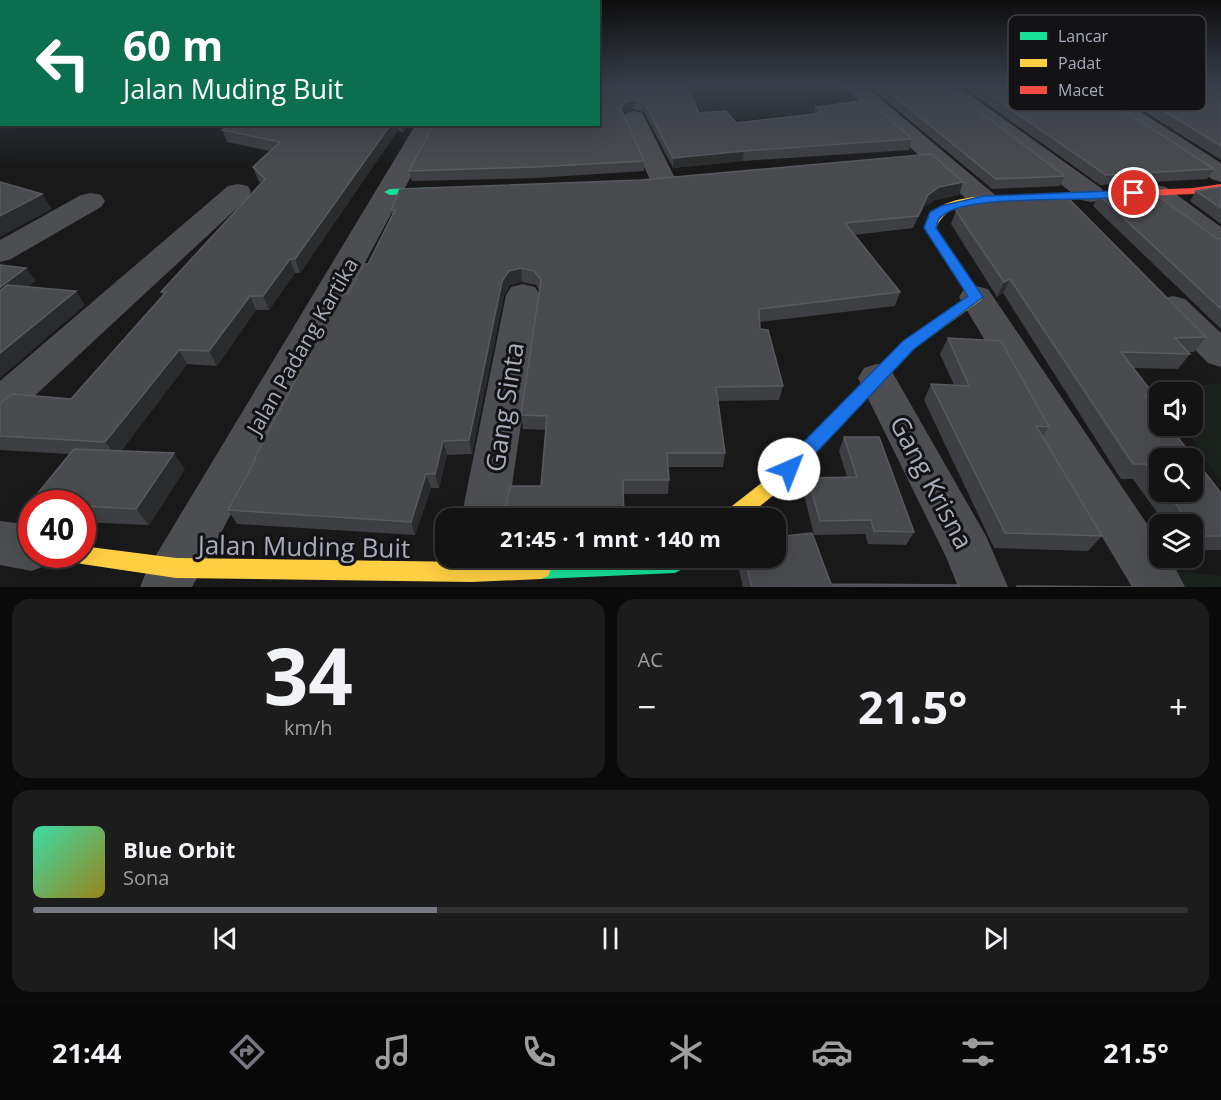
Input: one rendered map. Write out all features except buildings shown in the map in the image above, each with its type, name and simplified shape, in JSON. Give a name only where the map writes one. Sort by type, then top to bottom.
[{"type":"street","points":[[878,111],[925,158],[984,200]]},
{"type":"street","points":[[974,111],[1081,203]]},
{"type":"street","points":[[1120,111],[1219,186]]},
{"type":"street","points":[[634,118],[663,180]]},
{"type":"street","name":"Jalan Padang Kartika","points":[[170,577],[427,126]]},
{"type":"street","points":[[1160,587],[930,228],[934,215],[945,208],[984,200],[1081,203],[1219,186]]},
{"type":"street","points":[[390,192],[457,190]]},
{"type":"street","points":[[0,404],[238,192]]},
{"type":"street","points":[[1156,193],[1221,241]]},
{"type":"street","points":[[0,253],[91,201]]},
{"type":"street","points":[[1153,286],[1221,354]]},
{"type":"street","name":"Gang Sinta","points":[[486,508],[523,295]]},
{"type":"street","points":[[744,508],[774,484],[909,345],[976,297]]},
{"type":"street","name":"Gang Krisna","points":[[877,378],[969,552],[983,587]]},
{"type":"street","points":[[0,543],[18,546]]},
{"type":"street","name":"Jalan Muding Buit","points":[[96,558],[170,577],[435,567]]},
{"type":"street","name":"Jalan Muding Buit","points":[[626,568],[677,569]]},
{"type":"shaded area","points":[[701,111],[822,112],[708,122]]},
{"type":"shaded area","points":[[1221,384],[1221,483],[1203,455],[1203,448],[1198,448],[1190,436],[1203,436],[1203,385]]},
{"type":"shaded area","points":[[1149,568],[1221,576],[1221,587],[1160,587]]},
{"type":"traffic: fast","points":[[390,192],[444,190]]},
{"type":"traffic: fast","points":[[541,569],[563,568]]},
{"type":"traffic: slow","points":[[744,508],[774,484],[909,345],[976,297],[930,228],[936,215],[943,209],[965,202],[1025,198]]},
{"type":"traffic: slow","points":[[96,557],[176,568],[472,572],[541,569]]},
{"type":"traffic: jam","points":[[1025,198],[1193,191],[1221,187]]},
{"type":"route","points":[[789,469],[909,345],[976,297],[930,228],[934,215],[945,208],[984,200],[1134,193]]}]
